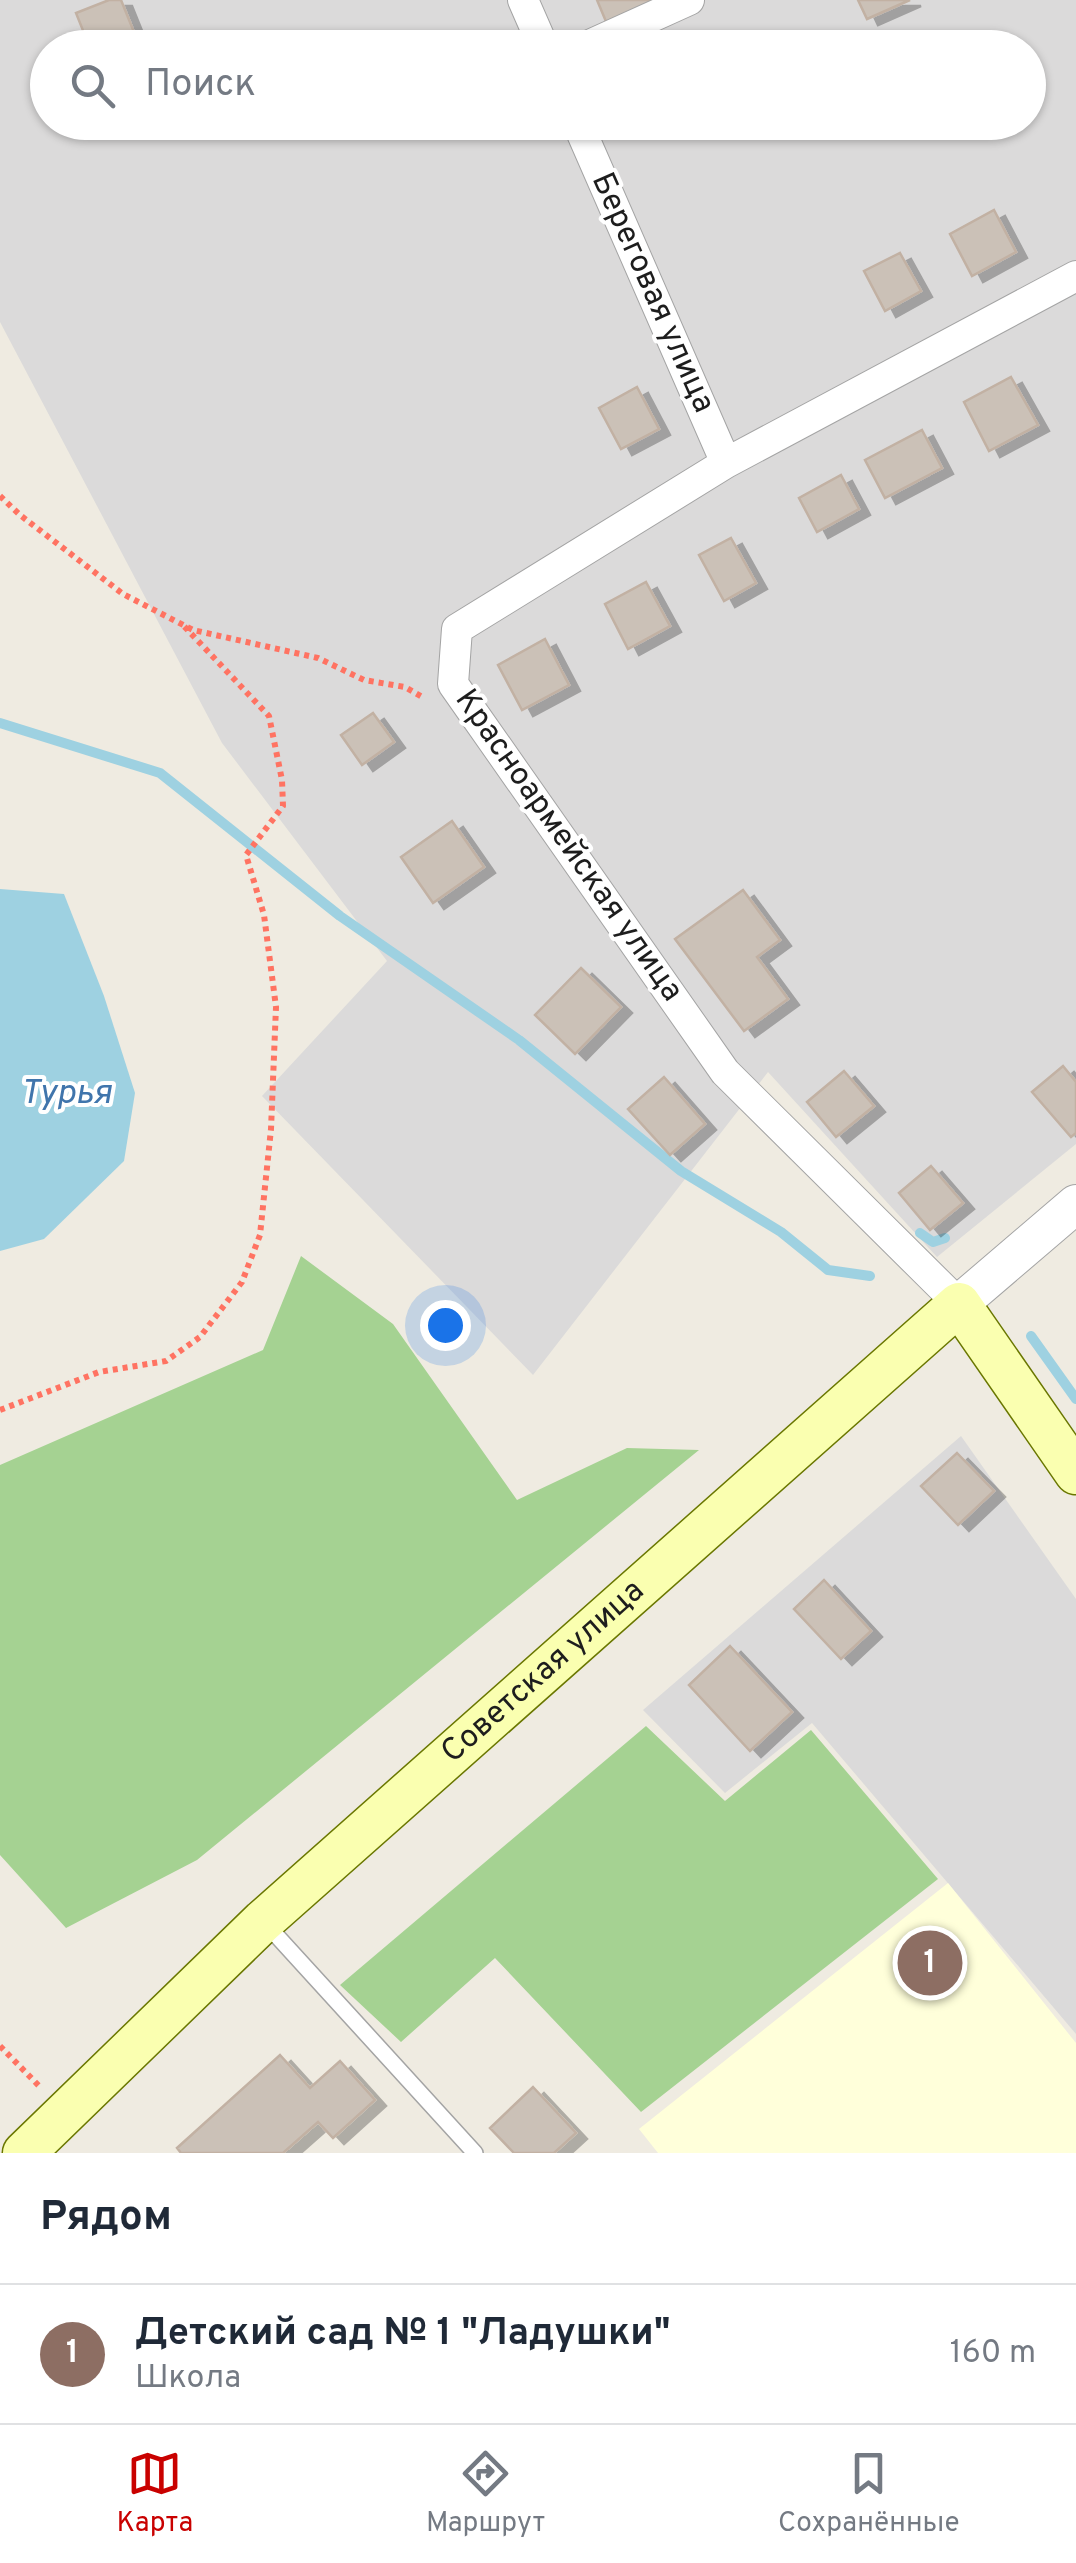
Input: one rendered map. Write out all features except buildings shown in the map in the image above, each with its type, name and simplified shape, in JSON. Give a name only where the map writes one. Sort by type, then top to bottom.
[{"type":"main road","points":[[959,1304],[1076,1473]]},
{"type":"main road","name":"Советская улица","points":[[24,2153],[263,1921],[959,1304]]},
{"type":"street","points":[[523,0],[536,30]]},
{"type":"street","points":[[623,30],[690,0]]},
{"type":"street","name":"Береговая улица","points":[[585,140],[726,463]]},
{"type":"street","name":"Красноармейская улица","points":[[959,1304],[725,1072],[453,684],[456,630],[726,463],[1076,276]]},
{"type":"street","name":"Советская улица","points":[[959,1304],[1076,1204]]},
{"type":"lane","points":[[263,1921],[475,2153]]},
{"type":"path","points":[[0,496],[123,594],[193,630],[318,658],[364,680],[405,687],[429,701],[474,715]]},
{"type":"path","points":[[0,1410],[98,1372],[166,1361],[200,1337],[242,1282],[260,1235],[271,1129],[276,1007],[264,915],[246,855],[283,806],[282,780],[269,716],[182,624]]},
{"type":"path","points":[[0,2046],[30,2073],[62,2116]]},
{"type":"shaded area","points":[[0,0],[1076,0],[1076,1144],[937,1257],[768,1072],[533,1375],[262,1096],[387,961],[222,743],[0,322]]},
{"type":"shaded area","points":[[961,1436],[1076,1599],[1076,2034],[812,1723],[725,1793],[643,1710]]},
{"type":"shaded area","points":[[948,1883],[1076,2043],[1076,2153],[658,2153],[639,2129]]},
{"type":"green space","points":[[301,1256],[393,1324],[517,1500],[627,1448],[699,1450],[197,1860],[66,1928],[0,1855],[0,1465],[263,1350]]},
{"type":"green space","points":[[646,1726],[725,1801],[811,1730],[938,1879],[641,2112],[495,1958],[401,2042],[340,1985]]},
{"type":"water","name":"Турья","points":[[0,889],[64,894],[104,996],[135,1093],[124,1161],[44,1239],[0,1251]]},
{"type":"waterway","points":[[0,723],[160,773],[340,916],[519,1040],[681,1171],[781,1232],[828,1270],[870,1276]]},
{"type":"waterway","points":[[920,1233],[933,1242],[945,1238]]},
{"type":"waterway","points":[[1031,1336],[1076,1399]]},
{"type":"place","name":"Детский сад № 1 \"Ладушки\"","points":[[930,1963]]}]
